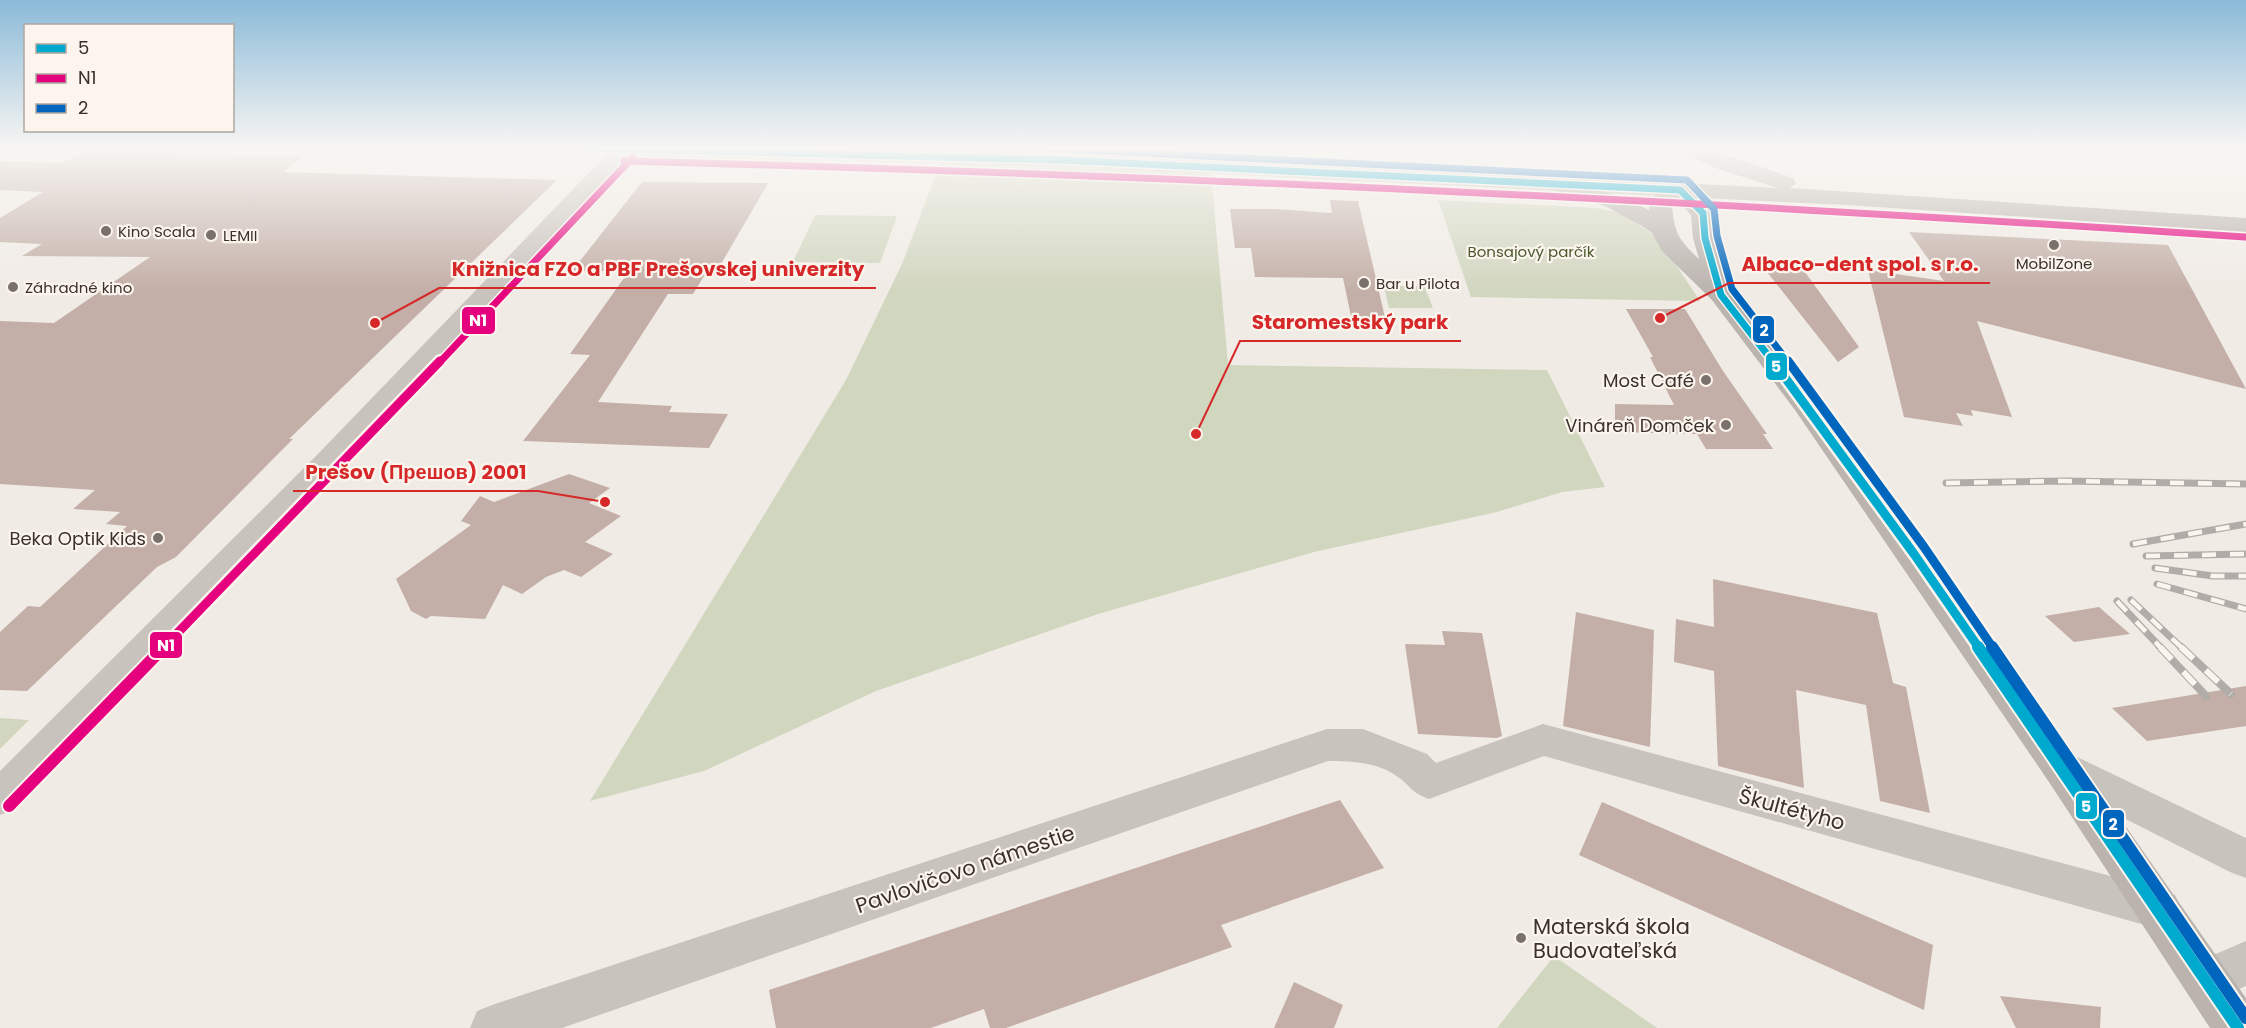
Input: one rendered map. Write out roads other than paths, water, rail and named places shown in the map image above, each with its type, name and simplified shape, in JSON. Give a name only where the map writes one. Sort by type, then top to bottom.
[{"type":"street","points":[[0,798],[328,462],[581,195]]},
{"type":"street","points":[[1591,195],[1628,207],[1662,229]]},
{"type":"street","points":[[1672,195],[1660,203],[1662,229],[1671,246],[1721,295],[1837,447],[1914,554],[2159,909],[2227,972],[2238,1028]]},
{"type":"street","points":[[1685,195],[1703,213],[1721,295]]},
{"type":"street","points":[[1779,195],[2246,225]]},
{"type":"street","points":[[1833,195],[1848,198]]},
{"type":"street","name":"Škultétyho","points":[[1429,782],[1542,740],[2159,909]]},
{"type":"street","name":"Pavlovičovo námestie","points":[[495,1028],[1327,745],[1364,745],[1412,765],[1429,782]]},
{"type":"street","points":[[2062,768],[2246,859]]},
{"type":"railway","points":[[1946,483],[2064,481],[2246,484]]},
{"type":"railway","points":[[2133,544],[2246,524]]},
{"type":"railway","points":[[2146,556],[2246,554]]},
{"type":"railway","points":[[2155,568],[2213,576],[2246,576]]},
{"type":"railway","points":[[2157,584],[2246,609]]},
{"type":"railway","points":[[2131,600],[2182,648]]},
{"type":"railway","points":[[2117,601],[2161,648]]},
{"type":"railway","points":[[2160,647],[2206,696]]},
{"type":"railway","points":[[2181,647],[2231,694]]},
{"type":"place","name":"Kino Scala","points":[[106,231]]},
{"type":"place","name":"LEMII","points":[[211,235]]},
{"type":"place","name":"MobilZone","points":[[2054,245]]},
{"type":"place","name":"Bar u Pilota","points":[[1364,283]]},
{"type":"place","name":"Záhradné kino","points":[[13,287]]},
{"type":"place","name":"Albaco-dent spol. s r.o.","points":[[1660,318]]},
{"type":"place","name":"Knižnica FZO a PBF Prešovskej univerzity","points":[[375,323]]},
{"type":"place","name":"Most Café","points":[[1706,380]]},
{"type":"place","name":"Vináreň Domček","points":[[1726,425]]},
{"type":"place","name":"Staromestský park","points":[[1196,434]]},
{"type":"place","name":"Prešov (Прешов) 2001","points":[[605,502]]},
{"type":"place","name":"Beka Optik Kids","points":[[158,538]]},
{"type":"place","name":"Materská škola Budovateľská","points":[[1521,938]]},
{"type":"park label","name":"Bonsajový parčík","points":[[1531,251]]}]
